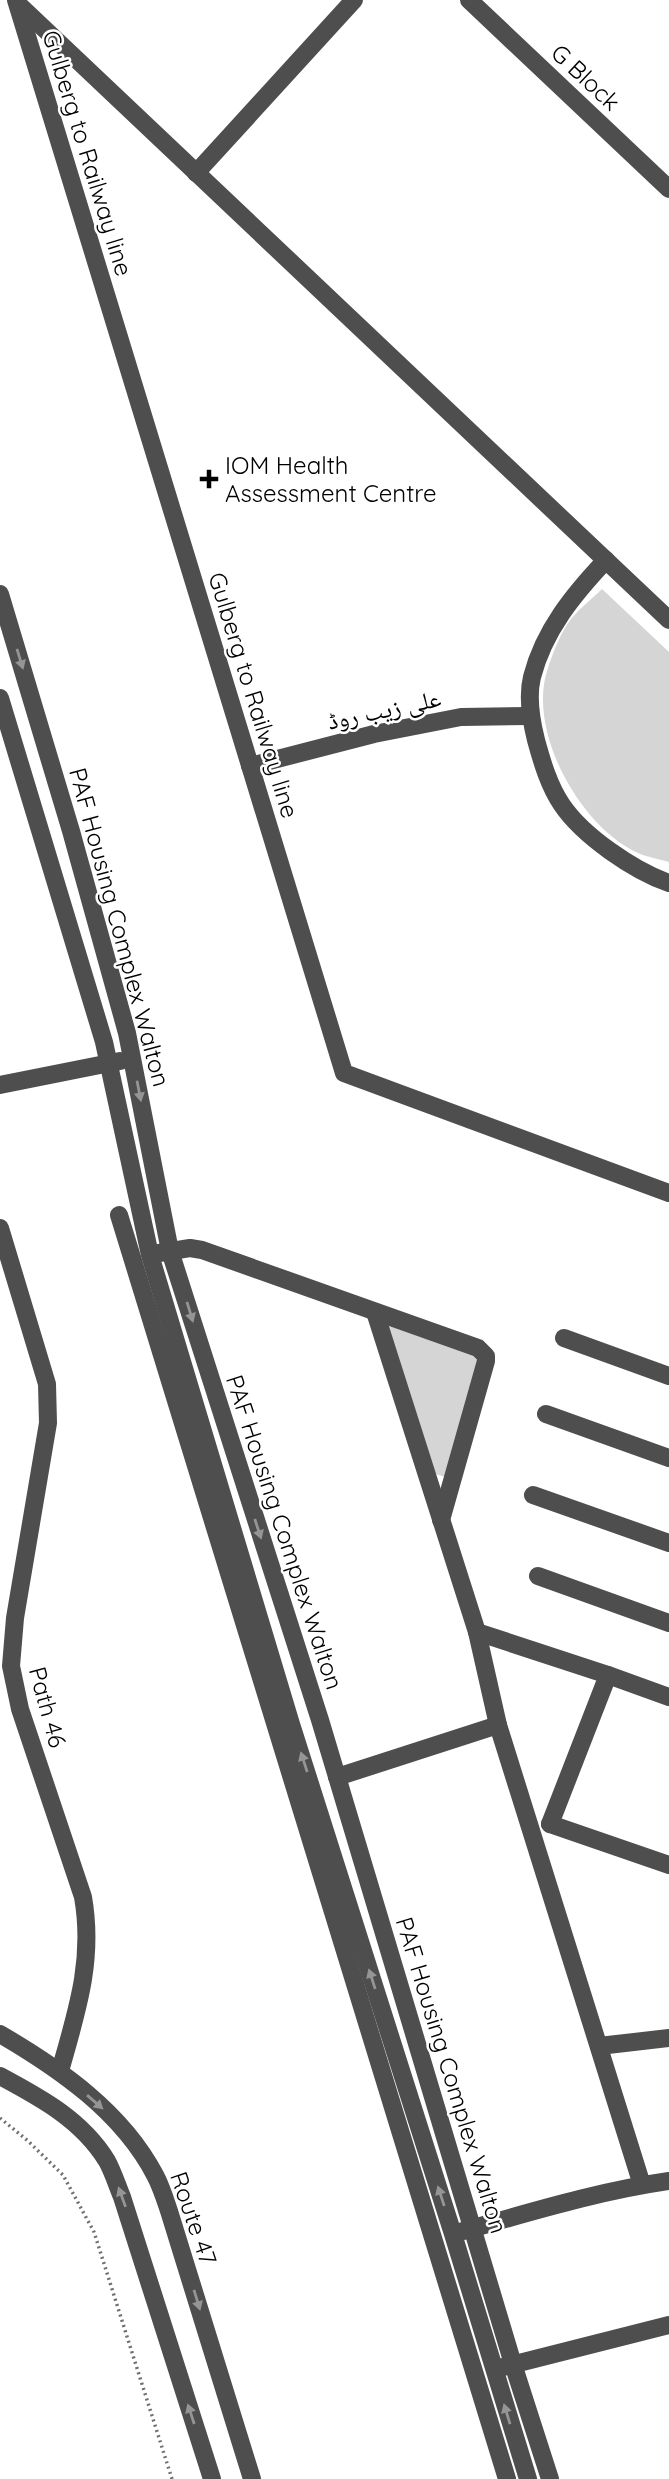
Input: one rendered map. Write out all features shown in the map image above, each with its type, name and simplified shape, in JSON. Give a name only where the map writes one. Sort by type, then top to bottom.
[{"type":"street","points":[[196,173],[354,0]]},
{"type":"street","name":"G Block","points":[[468,0],[669,189]]},
{"type":"street","points":[[16,1],[669,620]]},
{"type":"street","name":"Gulberg to Railway line","points":[[16,1],[344,1073],[669,1193]]},
{"type":"street","points":[[606,560],[571,597],[548,636],[532,678],[530,716],[542,765],[562,805],[604,848],[669,883]]},
{"type":"street","name":"PAF Housing Complex Walton","points":[[0,594],[75,844],[133,1060],[170,1251],[337,1777],[513,2364],[551,2479]]},
{"type":"street","name":"PAF Housing Complex Walton","points":[[0,698],[109,1062],[142,1258],[460,2255],[528,2479]]},
{"type":"street","name":"علی زیب روڈ","points":[[250,766],[374,734],[461,717],[530,716]]},
{"type":"street","points":[[0,1085],[109,1062],[133,1060]]},
{"type":"street","points":[[119,1214],[142,1258],[507,2479]]},
{"type":"street","name":"Path 46","points":[[0,1228],[47,1384],[48,1423],[15,1618],[11,1666],[20,1709],[83,1897],[88,1924],[87,1959],[80,2000],[60,2071]]},
{"type":"street","points":[[142,1258],[190,1248],[202,1250],[478,1348],[486,1356],[441,1520]]},
{"type":"street","points":[[375,1312],[477,1632],[498,1725],[642,2185]]},
{"type":"street","points":[[564,1338],[669,1376]]},
{"type":"street","points":[[546,1414],[669,1458]]},
{"type":"street","points":[[533,1495],[669,1544]]},
{"type":"street","points":[[538,1576],[669,1623]]},
{"type":"street","points":[[477,1632],[669,1697]]},
{"type":"street","points":[[550,1824],[608,1675]]},
{"type":"street","points":[[337,1777],[498,1725]]},
{"type":"street","points":[[532,1828],[550,1824],[669,1865]]},
{"type":"street","name":"Route 47","points":[[0,2034],[60,2071],[121,2124],[156,2175],[252,2479]]},
{"type":"street","points":[[599,2046],[669,2038]]},
{"type":"street","points":[[0,2076],[58,2109],[88,2134],[108,2163],[122,2197],[212,2479]]},
{"type":"street","points":[[453,2234],[642,2185],[669,2181]]},
{"type":"street","points":[[440,2260],[460,2255]]},
{"type":"street","points":[[493,2369],[669,2325]]},
{"type":"path","points":[[0,2118],[63,2175],[94,2232],[172,2479]]},
{"type":"shaded area","points":[[602,589],[669,652],[669,862],[638,853],[596,822],[563,774],[545,719],[543,693],[548,668],[558,642],[571,619]]},
{"type":"shaded area","points":[[385,1322],[478,1357],[449,1478],[432,1473]]},
{"type":"place","name":"IOM Health Assessment Centre","points":[[209,479]]}]
